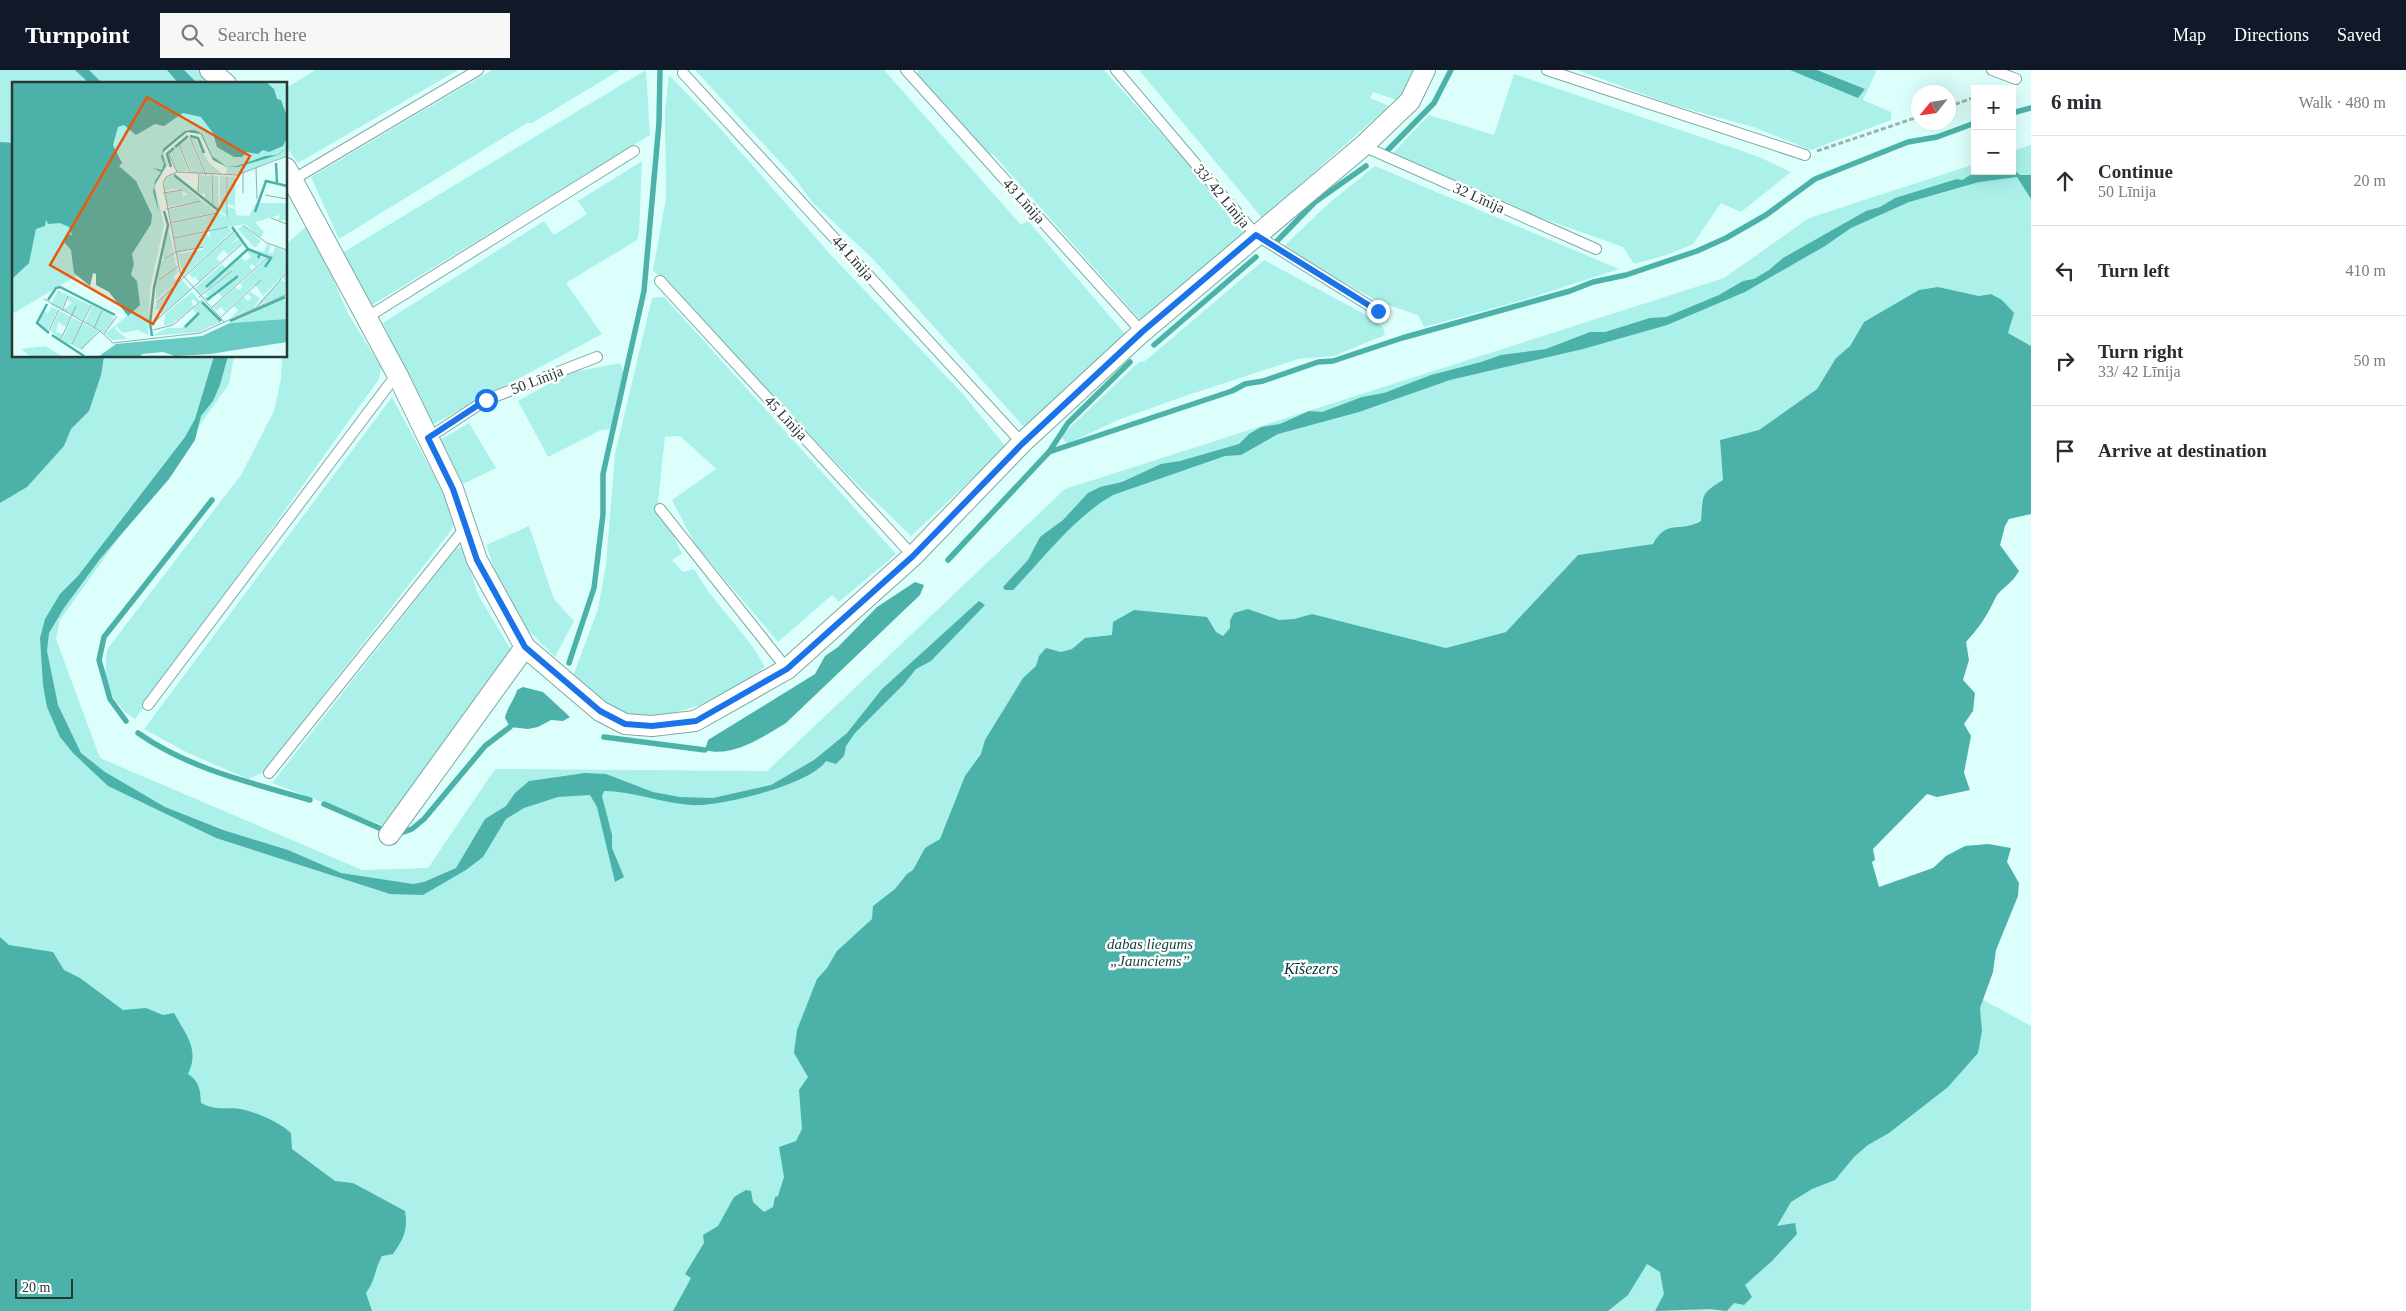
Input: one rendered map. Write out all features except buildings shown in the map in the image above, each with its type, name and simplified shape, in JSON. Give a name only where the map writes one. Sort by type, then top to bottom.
[{"type":"street","points":[[210,70],[224,82]]},
{"type":"street","points":[[290,174],[397,374],[453,489],[477,560],[525,647],[600,711],[625,724],[652,726],[696,721],[787,669],[913,556],[1022,444],[1142,332],[1363,146],[1410,101],[1425,70]]},
{"type":"street","points":[[389,836],[525,647]]},
{"type":"lane","points":[[290,174],[478,70]]},
{"type":"lane","name":"43 Līnija","points":[[906,70],[1142,332]]},
{"type":"lane","name":"33/ 42 Līnija","points":[[1116,70],[1256,235],[1378,311]]},
{"type":"lane","points":[[1547,70],[1804,155]]},
{"type":"lane","points":[[1992,70],[2016,79]]},
{"type":"lane","name":"44 Līnija","points":[[683,73],[1022,444]]},
{"type":"lane","name":"32 Līnija","points":[[1363,146],[1596,249]]},
{"type":"lane","points":[[366,318],[634,151]]},
{"type":"lane","name":"45 Līnija","points":[[660,281],[913,556]]},
{"type":"lane","name":"50 Līnija","points":[[428,438],[486,400],[597,357]]},
{"type":"lane","points":[[148,705],[397,374]]},
{"type":"lane","points":[[660,509],[787,669]]},
{"type":"lane","points":[[269,773],[465,528]]},
{"type":"path","points":[[1956,104],[1971,98]]},
{"type":"path","points":[[1804,155],[1911,119]]},
{"type":"green space","name":"dabas liegums „Jaunciems”","points":[[0,70],[211,70],[220,82],[12,82],[12,358],[234,358],[229,384],[60,620],[56,639],[100,758],[362,870],[428,868],[495,769],[767,771],[1065,489],[1724,278],[1809,218],[1971,165],[1971,175],[2016,175],[2016,150],[2031,145],[2031,346],[2008,333],[1991,294],[1980,296],[1938,287],[1864,322],[1850,346],[1836,358],[1817,389],[1759,430],[1720,440],[1723,480],[1702,500],[1701,521],[1687,526],[1669,528],[1659,536],[1654,544],[1578,555],[1506,632],[1446,648],[1312,614],[1290,620],[2031,1026],[2031,1311],[0,1311]]},
{"type":"green space","points":[[315,70],[458,70],[298,163],[288,150],[288,87]]},
{"type":"green space","points":[[492,70],[620,70],[532,123],[527,123],[339,239],[311,177]]},
{"type":"green space","points":[[646,70],[650,135],[372,305],[342,253]]},
{"type":"green space","points":[[695,70],[884,70],[1021,225],[1028,221],[1126,335],[1025,428],[873,259],[813,203],[793,176]]},
{"type":"green space","points":[[919,70],[1104,70],[1248,230],[1143,323],[993,154],[989,155],[916,73]]},
{"type":"green space","points":[[1139,70],[1420,70],[1402,102],[1373,92],[1370,98],[1389,106],[1262,218]]},
{"type":"green space","points":[[1577,70],[1877,70],[1863,100],[1891,112],[1891,120],[1811,150],[1753,127],[1670,104]]},
{"type":"green space","points":[[1514,74],[1757,156],[1791,172],[1741,212],[1721,203],[1693,244],[1667,255],[1634,264],[1623,247],[1508,206],[1391,155],[1429,115],[1494,135]]},
{"type":"green space","points":[[669,75],[718,126],[830,254],[962,393],[1006,447],[911,536],[851,478],[653,270],[666,198],[665,110]]},
{"type":"green space","points":[[642,161],[637,240],[566,283],[602,334],[430,426],[383,323],[544,221],[554,235],[587,214],[578,201]]},
{"type":"green space","points":[[1375,166],[1619,269],[1527,299],[1424,327],[1418,315],[1379,302],[1282,248],[1329,203]]},
{"type":"green space","points":[[307,226],[347,312],[381,367],[379,379],[135,719],[120,706],[110,688],[105,668],[108,648],[241,475],[274,411],[281,379],[282,358],[288,358],[288,242]]},
{"type":"green space","points":[[1264,260],[1368,316],[1383,327],[1385,335],[1334,356],[1298,359],[1185,396],[1118,420],[1067,444],[1061,436],[1139,362],[1145,361]]},
{"type":"green space","points":[[664,297],[896,554],[839,602],[832,595],[778,642],[695,544],[672,500],[716,469],[680,436],[665,437],[658,501],[682,554],[672,560],[683,572],[694,569],[749,642],[765,667],[721,699],[649,720],[617,712],[573,676],[598,609],[606,564],[615,454],[652,298]]},
{"type":"green space","points":[[620,363],[624,373],[612,429],[601,430],[548,457],[518,401],[568,373]]},
{"type":"green space","points":[[392,397],[453,511],[454,524],[449,533],[263,773],[248,779],[188,753],[144,729]]},
{"type":"green space","points":[[469,423],[496,468],[463,484],[440,440]]},
{"type":"green space","points":[[529,526],[554,599],[574,621],[555,657],[513,615],[505,600],[486,545]]},
{"type":"green space","points":[[463,546],[478,595],[513,653],[387,827],[272,783],[455,550]]},
{"type":"water","points":[[75,70],[89,70],[101,82],[88,82]]},
{"type":"water","points":[[167,70],[184,70],[196,82],[177,82]]},
{"type":"water","points":[[1790,70],[1817,70],[1865,89],[1858,98]]},
{"type":"water","points":[[0,142],[12,143],[12,358],[104,358],[101,375],[89,411],[71,429],[64,446],[27,487],[0,503]]},
{"type":"water","points":[[2016,172],[2020,175],[2031,175],[2031,199],[2017,177],[1979,182],[1909,202],[1851,228],[1825,246],[1745,292],[1667,325],[1583,349],[1450,380],[1359,412],[1278,434],[1241,455],[1225,456],[1113,495],[1072,526],[1013,590],[1005,590],[1003,587],[1028,560],[1040,537],[1063,520],[1088,493],[1100,487],[1122,482],[1161,464],[1180,461],[1239,444],[1249,434],[1261,427],[1280,424],[1309,411],[1322,412],[1362,397],[1384,393],[1431,375],[1501,355],[1546,349],[1590,332],[1605,332],[1650,318],[1666,317],[1719,295],[1743,281],[1754,279],[1769,270],[1783,258],[1866,211],[1880,207],[1895,198],[1957,179],[1962,180],[1971,175],[2016,175]]},
{"type":"water","name":"Ķīšezers","points":[[1938,287],[1979,296],[1991,294],[2002,300],[2014,313],[2008,333],[2031,346],[2031,514],[2009,519],[2005,526],[2000,545],[2019,571],[1998,594],[1983,620],[1966,642],[1969,660],[1963,680],[1975,693],[1973,711],[1964,724],[1971,736],[1964,773],[1970,790],[1937,797],[1927,794],[1873,849],[1875,860],[1872,862],[1879,887],[1933,868],[1946,856],[1965,846],[1988,844],[2011,848],[2007,862],[2019,883],[2018,896],[1996,950],[1993,972],[1980,1008],[1982,1031],[1978,1053],[1948,1087],[1889,1133],[1868,1145],[1854,1157],[1835,1180],[1812,1189],[1791,1202],[1777,1226],[1795,1223],[1797,1234],[1772,1261],[1745,1285],[1752,1297],[1744,1305],[1734,1303],[1727,1311],[1710,1309],[1655,1311],[1664,1294],[1660,1272],[1647,1264],[1628,1295],[1608,1311],[673,1311],[691,1278],[685,1274],[704,1243],[703,1235],[718,1226],[734,1197],[746,1190],[751,1191],[753,1202],[764,1212],[773,1207],[775,1197],[778,1196],[784,1177],[779,1147],[796,1141],[802,1129],[799,1090],[808,1077],[794,1053],[797,1030],[817,979],[827,968],[837,951],[872,919],[873,906],[895,889],[907,874],[913,870],[925,848],[940,839],[965,776],[981,754],[985,740],[1023,678],[1036,666],[1039,656],[1046,648],[1061,652],[1072,649],[1085,638],[1112,635],[1113,622],[1134,610],[1207,617],[1216,632],[1223,636],[1230,628],[1230,620],[1234,613],[1248,609],[1279,620],[1294,619],[1312,614],[1446,648],[1506,632],[1578,555],[1653,544],[1663,531],[1669,528],[1687,526],[1701,521],[1703,500],[1706,492],[1723,480],[1720,440],[1759,430],[1817,389],[1836,358],[1850,346],[1864,322],[1919,290]]},
{"type":"water","points":[[213,358],[227,358],[220,385],[213,401],[201,416],[195,440],[169,479],[100,559],[64,608],[49,633],[47,651],[58,705],[81,753],[105,772],[165,807],[223,830],[288,850],[341,873],[413,884],[424,882],[456,868],[485,819],[506,806],[515,793],[529,781],[585,773],[606,774],[653,792],[680,797],[713,798],[771,785],[814,760],[847,733],[882,689],[979,601],[985,605],[931,661],[916,669],[904,684],[855,733],[846,746],[844,756],[836,764],[826,761],[817,770],[802,778],[763,793],[704,805],[680,804],[626,793],[604,791],[602,796],[612,835],[612,848],[624,877],[615,882],[597,807],[590,795],[558,797],[524,808],[506,819],[483,857],[466,870],[423,895],[390,894],[216,838],[108,786],[73,753],[60,737],[47,707],[43,685],[40,638],[45,619],[60,594],[78,576],[185,437],[195,419]]},
{"type":"water","points":[[915,582],[924,585],[920,595],[786,723],[757,740],[736,749],[715,752],[705,750],[708,740],[815,674],[825,656],[838,647],[877,607]]},
{"type":"water","points":[[523,687],[543,692],[570,717],[563,721],[551,720],[538,727],[528,729],[510,727],[505,718],[506,714],[517,690]]},
{"type":"water","points":[[0,937],[9,945],[53,952],[64,970],[80,978],[123,1010],[146,1008],[163,1015],[174,1013],[190,1042],[193,1057],[188,1074],[197,1083],[200,1090],[201,1103],[216,1108],[246,1110],[274,1121],[291,1133],[292,1149],[335,1181],[353,1183],[405,1211],[406,1223],[402,1239],[393,1254],[382,1256],[372,1283],[366,1293],[372,1311],[0,1311]]},
{"type":"waterway","points":[[569,663],[594,588],[603,514],[603,474],[644,291],[659,123],[660,70]]},
{"type":"waterway","points":[[1385,153],[1434,103],[1451,70]]},
{"type":"waterway","points":[[2016,112],[2031,108]]},
{"type":"waterway","points":[[948,560],[1049,452],[1232,391],[1245,384],[1263,381],[1318,362],[1333,361],[1402,338],[1570,291],[1593,282],[1626,275],[1697,251],[1726,238],[1766,215],[1815,179],[1908,142],[1937,137],[1971,124]]},
{"type":"waterway","points":[[1277,241],[1315,202],[1366,166]]},
{"type":"waterway","points":[[1154,345],[1256,257]]},
{"type":"waterway","points":[[1049,452],[1068,423],[1130,362]]},
{"type":"waterway","points":[[126,721],[110,699],[99,660],[104,637],[212,500]]},
{"type":"waterway","points":[[398,834],[412,829],[424,819],[485,746],[510,727]]},
{"type":"waterway","points":[[138,733],[158,746],[200,766],[310,800]]},
{"type":"waterway","points":[[604,737],[705,750]]},
{"type":"waterway","points":[[324,804],[386,831]]},
{"type":"route","points":[[486,400],[428,438],[453,489],[477,560],[525,647],[600,711],[625,724],[652,726],[696,721],[787,669],[913,556],[1022,444],[1142,332],[1256,235],[1378,311]]}]
